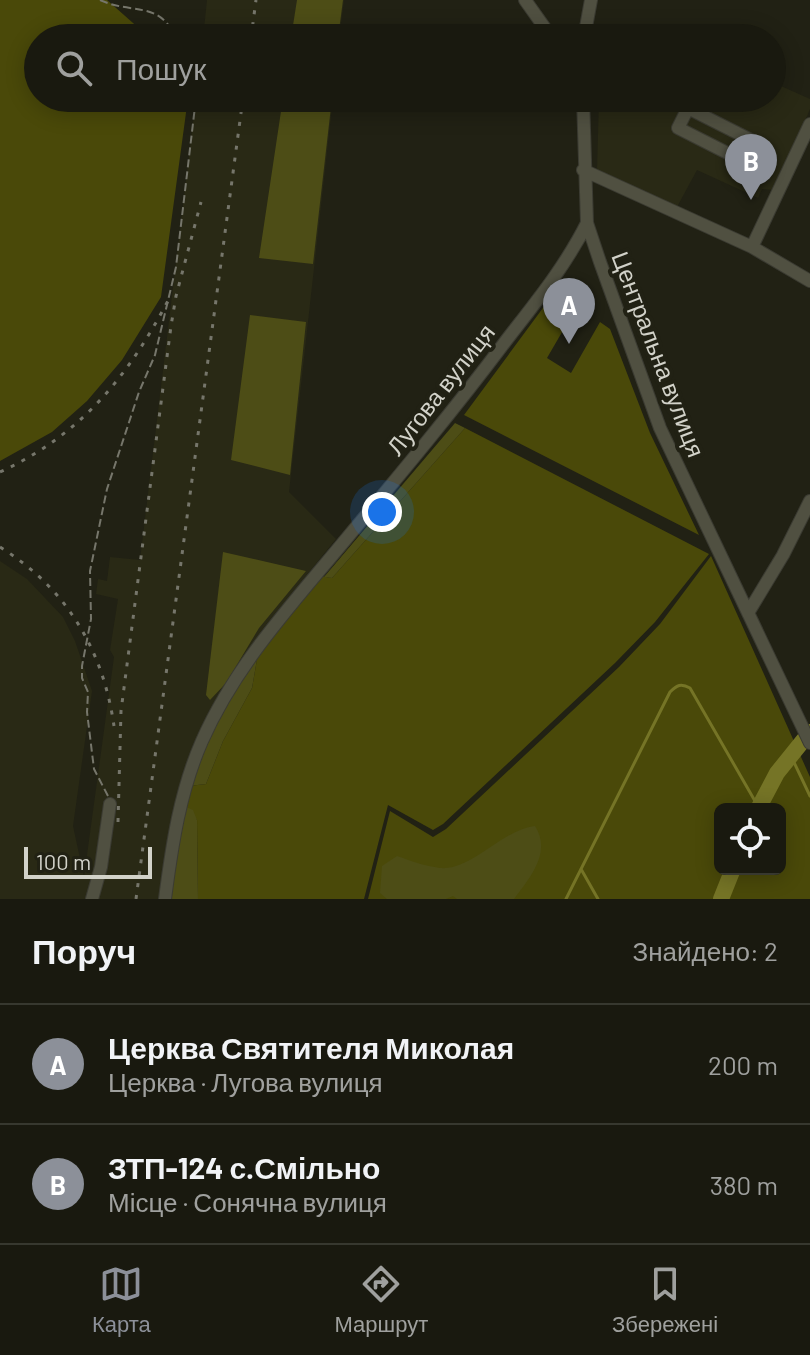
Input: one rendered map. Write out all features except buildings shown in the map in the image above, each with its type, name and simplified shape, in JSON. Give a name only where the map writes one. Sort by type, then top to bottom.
[{"type":"street","points":[[525,0],[542,24]]},
{"type":"street","points":[[587,24],[591,0]]},
{"type":"street","name":"Центральна вулиця","points":[[583,112],[587,223],[600,262],[660,428],[808,738]]},
{"type":"street","points":[[686,112],[678,128],[749,164]]},
{"type":"street","points":[[696,112],[759,144]]},
{"type":"street","points":[[752,247],[810,124]]},
{"type":"street","points":[[583,170],[752,247],[810,281]]},
{"type":"street","name":"Лугова вулиця","points":[[165,899],[180,807],[201,742],[231,685],[248,659],[317,574],[447,420],[570,257],[587,223]]},
{"type":"street","points":[[570,257],[600,262]]},
{"type":"street","points":[[748,613],[783,555],[810,501]]},
{"type":"street","points":[[92,899],[101,867],[110,804]]},
{"type":"path","points":[[100,0],[154,8],[164,15],[169,24]]},
{"type":"path","points":[[110,804],[94,769],[87,712],[88,692],[82,678],[91,619],[90,571],[107,489],[129,419],[155,355],[176,267],[194,112]]},
{"type":"shaded area","points":[[0,0],[107,0],[134,24],[24,24],[24,112],[186,112],[161,297],[122,360],[87,401],[52,432],[0,461]]},
{"type":"shaded area","points":[[207,0],[344,0],[341,24],[204,24]]},
{"type":"shaded area","points":[[297,0],[343,0],[340,24],[293,24]]},
{"type":"shaded area","points":[[786,88],[810,99],[810,109],[776,190],[762,189],[758,198],[697,170],[677,207],[597,171],[599,112],[786,112]]},
{"type":"shaded area","points":[[194,112],[331,112],[289,492],[336,539],[262,630],[210,715],[162,899],[0,899],[0,561],[27,579],[63,617],[75,641],[92,691],[73,826],[84,877],[114,657],[110,650],[118,599],[96,594],[98,579],[107,581],[110,557],[140,560]]},
{"type":"shaded area","points":[[281,112],[330,112],[313,264],[259,258]]},
{"type":"shaded area","points":[[554,293],[576,308],[547,358],[571,373],[600,322],[610,329],[650,433],[699,535],[464,415]]},
{"type":"shaded area","points":[[250,315],[306,322],[290,475],[231,460]]},
{"type":"shaded area","points":[[455,423],[465,428],[332,578],[324,577]]},
{"type":"shaded area","points":[[465,428],[709,554],[655,622],[615,663],[443,824],[433,830],[388,805],[364,899],[198,899],[197,820],[184,806],[189,786],[206,784],[223,741],[252,688],[259,648],[319,576],[332,578]]},
{"type":"shaded area","points":[[223,552],[306,571],[259,628],[226,683],[210,700],[206,695]]},
{"type":"shaded area","points":[[711,556],[810,777],[810,899],[368,899],[390,811],[433,837],[446,829],[619,667],[660,624]]},
{"type":"shaded area","points":[[259,648],[252,688],[223,741],[206,784],[189,786],[216,720]]},
{"type":"shaded area","points":[[184,806],[193,810],[197,820],[198,899],[168,899]]},
{"type":"shaded area","points":[[535,826],[540,836],[540,855],[532,874],[514,899],[457,899],[453,896],[446,899],[387,899],[380,893],[382,866],[397,856],[434,867],[452,867],[522,829]]},
{"type":"waterway","points":[[566,899],[670,692],[677,686],[690,688],[756,803]]},
{"type":"waterway","points":[[761,803],[777,773],[810,732]]},
{"type":"waterway","points":[[791,756],[810,796]]},
{"type":"waterway","points":[[581,869],[598,899]]},
{"type":"waterway","points":[[721,899],[731,875]]},
{"type":"railway","points":[[253,24],[256,0]]},
{"type":"railway","points":[[136,899],[241,112]]},
{"type":"railway","points":[[118,822],[121,711],[171,326],[201,202]]},
{"type":"railway","points":[[0,472],[56,439],[101,399],[139,351],[171,295]]},
{"type":"railway","points":[[0,547],[44,581],[78,623],[101,671],[114,726]]},
{"type":"place","name":"ЗТП-124 с.Смільно","points":[[751,200]]},
{"type":"place","name":"Церква Святителя Миколая","points":[[569,344]]}]
